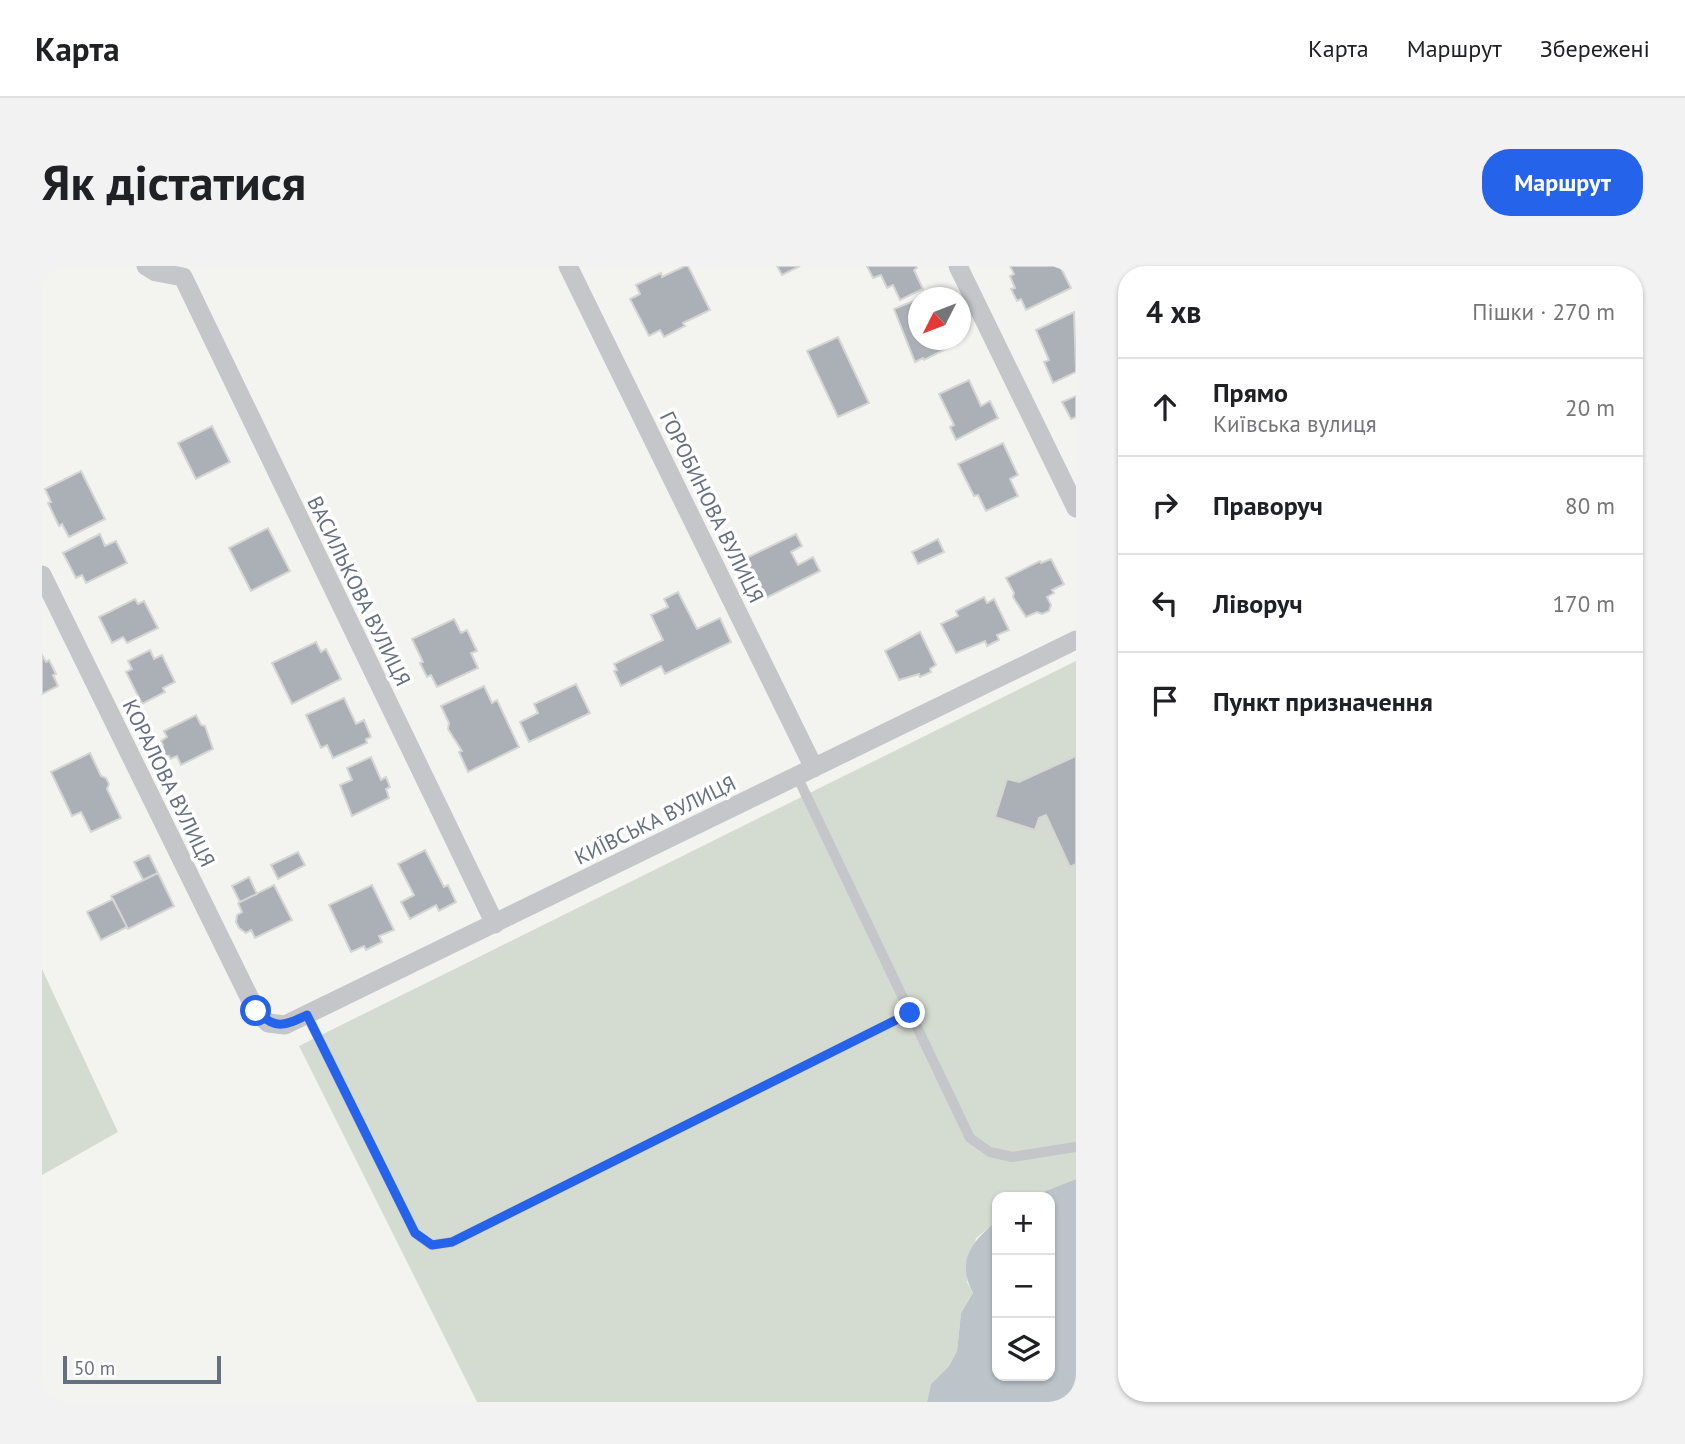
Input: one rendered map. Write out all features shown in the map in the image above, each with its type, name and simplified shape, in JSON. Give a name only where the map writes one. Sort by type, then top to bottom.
[{"type":"street","name":"ВАСИЛЬКОВА ВУЛИЦЯ","points":[[146,266],[156,272],[187,272],[495,924]]},
{"type":"street","name":"ГОРОБИНОВА ВУЛИЦЯ","points":[[568,266],[806,772]]},
{"type":"street","points":[[958,266],[1076,508]]},
{"type":"street","name":"КОРАЛОВА ВУЛИЦЯ","points":[[42,575],[256,1011]]},
{"type":"street","name":"КИЇВСЬКА ВУЛИЦЯ","points":[[256,1011],[268,1023],[285,1025],[1076,640]]},
{"type":"lane","points":[[806,772],[910,1013],[970,1138],[990,1152],[1012,1157],[1076,1147]]},
{"type":"lane","points":[[307,1015],[415,1233],[432,1245],[452,1242],[910,1013]]},
{"type":"shaded area","points":[[1076,661],[1076,1179],[1043,1192],[992,1192],[992,1225],[976,1238],[967,1282],[973,1293],[961,1313],[957,1351],[949,1366],[931,1384],[927,1402],[477,1402],[299,1046]]},
{"type":"shaded area","points":[[42,969],[118,1132],[42,1175]]},
{"type":"shaded area","points":[[1076,1179],[1076,1402],[927,1402],[931,1384],[949,1366],[957,1351],[961,1313],[973,1293],[966,1271],[969,1252],[980,1236],[992,1225],[992,1381],[1055,1381],[1055,1192],[1043,1192]]},
{"type":"building","points":[[688,266],[710,310],[683,323],[685,326],[664,337],[660,330],[649,336],[630,299],[640,294],[636,285],[661,273],[662,277]]},
{"type":"building","points":[[777,266],[800,266],[782,275]]},
{"type":"building","points":[[867,266],[916,266],[914,270],[922,287],[908,287],[908,296],[900,300],[893,285],[887,288],[881,275],[873,278]]},
{"type":"building","points":[[1010,266],[1060,266],[1071,288],[1026,310],[1021,299],[1017,301],[1011,289],[1015,288],[1010,276],[1014,274]]},
{"type":"building","points":[[908,303],[908,344],[894,309]]},
{"type":"building","points":[[1074,312],[1076,372],[1053,383],[1044,362],[1049,360],[1036,330]]},
{"type":"building","points":[[838,337],[869,403],[838,417],[807,351]]},
{"type":"building","points":[[910,350],[944,350],[924,360],[923,358],[915,362]]},
{"type":"building","points":[[969,380],[981,406],[990,401],[998,418],[956,440],[950,427],[954,425],[939,394]]},
{"type":"building","points":[[1076,396],[1076,417],[1071,419],[1062,402]]},
{"type":"building","points":[[212,426],[230,462],[196,479],[178,443]]},
{"type":"building","points":[[1003,443],[1018,475],[1010,479],[1018,496],[986,511],[978,495],[974,496],[958,464]]},
{"type":"building","points":[[81,471],[105,519],[69,537],[62,524],[59,526],[48,503],[51,502],[45,489]]},
{"type":"building","points":[[268,528],[290,571],[251,591],[229,548]]},
{"type":"building","points":[[100,534],[105,546],[116,541],[127,563],[86,583],[82,575],[76,578],[63,553]]},
{"type":"building","points":[[796,534],[802,546],[791,552],[798,565],[813,557],[820,571],[764,599],[751,572],[740,577],[734,564]]},
{"type":"building","points":[[938,539],[944,552],[918,564],[912,552]]},
{"type":"building","points":[[1051,559],[1064,584],[1052,590],[1054,593],[1047,597],[1051,605],[1049,611],[1026,617],[1013,597],[1014,593],[1006,578],[1040,561],[1041,563]]},
{"type":"building","points":[[678,592],[697,629],[720,618],[731,642],[665,674],[661,666],[621,686],[614,671],[617,670],[614,664],[663,640],[651,615],[668,607],[664,599]]},
{"type":"building","points":[[984,597],[987,603],[994,599],[1009,630],[997,635],[999,640],[987,646],[985,641],[956,653],[941,624],[958,616],[956,611]]},
{"type":"building","points":[[135,599],[138,604],[144,601],[158,628],[127,643],[123,637],[112,643],[99,617]]},
{"type":"building","points":[[454,619],[461,633],[467,630],[477,651],[471,653],[478,668],[437,687],[431,675],[427,677],[412,639]]},
{"type":"building","points":[[920,632],[936,665],[930,669],[931,672],[920,677],[919,674],[899,680],[885,651]]},
{"type":"building","points":[[316,642],[321,652],[326,649],[341,679],[292,704],[272,663]]},
{"type":"building","points":[[150,650],[154,659],[162,655],[175,682],[163,688],[165,692],[142,704],[126,672],[132,669],[128,661]]},
{"type":"building","points":[[42,655],[46,662],[49,660],[58,686],[42,694]]},
{"type":"building","points":[[576,684],[590,713],[529,742],[520,722],[538,713],[534,704]]},
{"type":"building","points":[[484,686],[492,703],[497,700],[519,747],[468,772],[459,752],[462,751],[448,729],[449,723],[441,706]]},
{"type":"building","points":[[344,698],[356,724],[364,720],[371,737],[366,739],[367,743],[333,758],[327,745],[321,748],[306,715]]},
{"type":"building","points":[[196,715],[201,725],[205,726],[213,749],[181,765],[177,756],[165,758],[159,747],[163,745],[161,741],[167,737],[164,731]]},
{"type":"building","points":[[90,753],[101,776],[106,778],[109,784],[107,789],[121,818],[91,832],[81,812],[72,816],[51,772]]},
{"type":"building","points":[[1076,756],[1076,864],[1070,867],[1046,815],[1039,818],[1035,830],[995,817],[1007,779],[1019,782]]},
{"type":"building","points":[[371,757],[381,780],[386,777],[390,787],[386,789],[389,798],[352,816],[340,785],[352,780],[347,768]]},
{"type":"building","points":[[425,850],[444,887],[448,885],[456,902],[439,911],[436,905],[410,919],[401,902],[414,895],[398,864]]},
{"type":"building","points":[[298,852],[305,865],[278,879],[271,865]]},
{"type":"building","points":[[149,855],[158,873],[143,880],[134,862]]},
{"type":"building","points":[[158,873],[174,906],[128,929],[111,896]]},
{"type":"building","points":[[249,877],[257,894],[240,902],[232,886]]},
{"type":"building","points":[[274,885],[292,920],[255,938],[251,930],[246,933],[236,922],[237,915],[242,912],[238,903]]},
{"type":"building","points":[[372,885],[394,930],[379,936],[382,942],[366,950],[364,946],[351,952],[329,905]]},
{"type":"building","points":[[113,899],[127,927],[101,940],[87,912]]},
{"type":"route","points":[[256,1011],[268,1023],[285,1025],[307,1015],[415,1233],[432,1245],[452,1242],[910,1013]]}]
